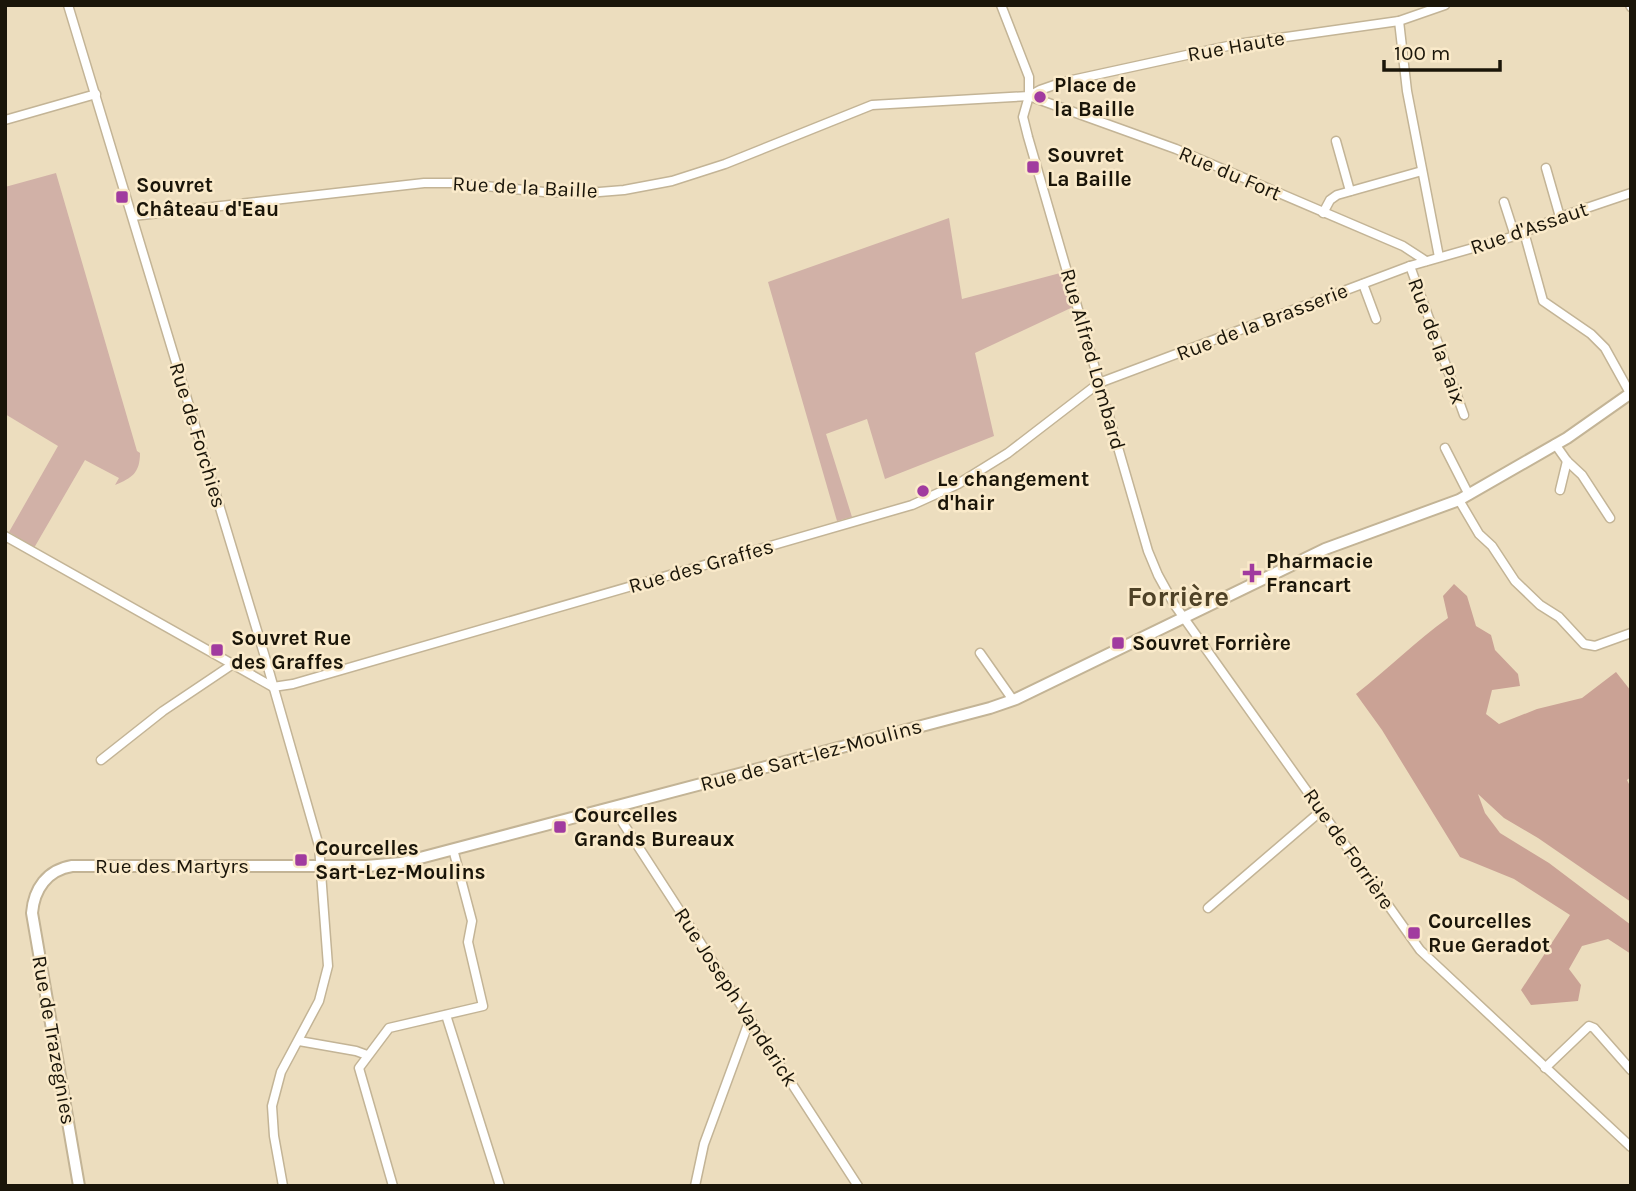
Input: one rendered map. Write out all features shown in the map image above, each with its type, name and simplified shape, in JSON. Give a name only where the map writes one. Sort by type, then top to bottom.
[{"type":"main road","name":"Rue de Sart-lez-Moulins","points":[[321,866],[401,863],[980,711],[1013,700],[1329,547],[1464,497],[1580,430],[1630,393]]},
{"type":"main road","name":"Rue des Martyrs","points":[[36,894],[50,875],[72,866],[321,866]]},
{"type":"main road","name":"Rue de Trazegnies","points":[[36,894],[32,911],[34,925],[79,1186]]},
{"type":"street","name":"Rue de Forchies","points":[[68,5],[274,687],[319,846],[328,966],[319,1001],[281,1073],[272,1107],[283,1186]]},
{"type":"street","name":"Rue Alfred Lombard","points":[[1001,5],[1029,77],[1029,96],[1023,117],[1028,138],[1149,551],[1158,575],[1183,616]]},
{"type":"street","name":"Rue Haute","points":[[1029,96],[1063,82],[1237,44],[1399,21],[1423,9],[1445,5]]},
{"type":"street","points":[[1399,21],[1407,91],[1439,257]]},
{"type":"street","points":[[5,120],[96,94]]},
{"type":"street","name":"Rue du Fort","points":[[1029,96],[1176,149],[1403,246],[1426,261]]},
{"type":"street","name":"Rue de la Baille","points":[[133,216],[424,183],[455,183],[544,192],[624,190],[672,181],[725,164],[872,105],[1029,96]]},
{"type":"street","points":[[1336,141],[1350,191]]},
{"type":"street","points":[[1546,169],[1560,217]]},
{"type":"street","points":[[1323,213],[1330,200],[1350,191],[1422,171]]},
{"type":"street","name":"Rue d'Assaut","points":[[1426,261],[1515,236],[1560,217],[1631,193]]},
{"type":"street","points":[[1504,202],[1515,236]]},
{"type":"street","points":[[1524,232],[1543,301],[1591,334],[1605,348],[1630,393]]},
{"type":"street","name":"Rue de la Brasserie","points":[[1099,383],[1426,261]]},
{"type":"street","name":"Rue de la Paix","points":[[1410,266],[1464,415]]},
{"type":"street","points":[[1363,284],[1376,319]]},
{"type":"street","name":"Rue des Graffes","points":[[274,687],[912,505],[958,484],[1008,453],[1099,383]]},
{"type":"street","points":[[1555,444],[1567,461],[1582,475],[1610,518]]},
{"type":"street","points":[[1445,449],[1479,534],[1492,547],[1515,581],[1541,605],[1559,617],[1584,644],[1595,646],[1631,633]]},
{"type":"street","points":[[1560,490],[1567,461]]},
{"type":"street","points":[[5,536],[274,687]]},
{"type":"street","name":"Rue de Forrière","points":[[1183,616],[1420,950],[1631,1147]]},
{"type":"street","points":[[980,653],[1013,700]]},
{"type":"street","points":[[101,760],[163,711],[233,664]]},
{"type":"street","name":"Rue Joseph Vanderick","points":[[616,806],[621,820],[858,1186]]},
{"type":"street","points":[[1208,908],[1321,811]]},
{"type":"street","points":[[393,1186],[359,1068],[389,1028],[484,1006],[468,942],[472,921],[453,849]]},
{"type":"street","points":[[446,1015],[500,1186]]},
{"type":"street","points":[[695,1186],[704,1144],[750,1019]]},
{"type":"street","points":[[1545,1068],[1589,1026],[1594,1028],[1631,1070]]},
{"type":"street","points":[[299,1041],[367,1055]]},
{"type":"shaded area","points":[[56,173],[140,460],[134,474],[115,485],[119,478],[85,460],[34,548],[9,532],[58,446],[5,414],[5,187]]},
{"type":"shaded area","points":[[949,218],[962,299],[1064,272],[1073,307],[975,353],[994,436],[885,479],[867,419],[826,434],[852,517],[837,521],[768,282]]},
{"type":"shaded area","points":[[1454,584],[1467,596],[1476,626],[1491,635],[1495,650],[1518,674],[1520,686],[1492,690],[1486,714],[1499,724],[1537,709],[1582,698],[1616,672],[1631,691],[1631,777],[1627,780],[1631,788],[1631,902],[1504,818],[1478,794],[1485,813],[1500,833],[1549,863],[1631,925],[1631,954],[1608,939],[1582,946],[1569,969],[1581,985],[1578,1001],[1531,1005],[1521,990],[1570,915],[1514,879],[1460,857],[1382,730],[1356,694],[1448,618],[1443,596]]},
{"type":"place","name":"Place de la Baille","points":[[1040,97]]},
{"type":"place","name":"Souvret La Baille","points":[[1033,167]]},
{"type":"place","name":"Souvret Château d'Eau","points":[[122,197]]},
{"type":"place","name":"Le changement d'hair","points":[[923,491]]},
{"type":"place","name":"Pharmacie Francart","points":[[1252,573]]},
{"type":"place","name":"Souvret Forrière","points":[[1118,643]]},
{"type":"place","name":"Souvret Rue des Graffes","points":[[217,650]]},
{"type":"place","name":"Courcelles Grands Bureaux","points":[[560,827]]},
{"type":"place","name":"Courcelles Sart-Lez-Moulins","points":[[301,860]]},
{"type":"place","name":"Courcelles Rue Geradot","points":[[1414,933]]},
{"type":"district","name":"Forrière","points":[[1178,596]]}]
